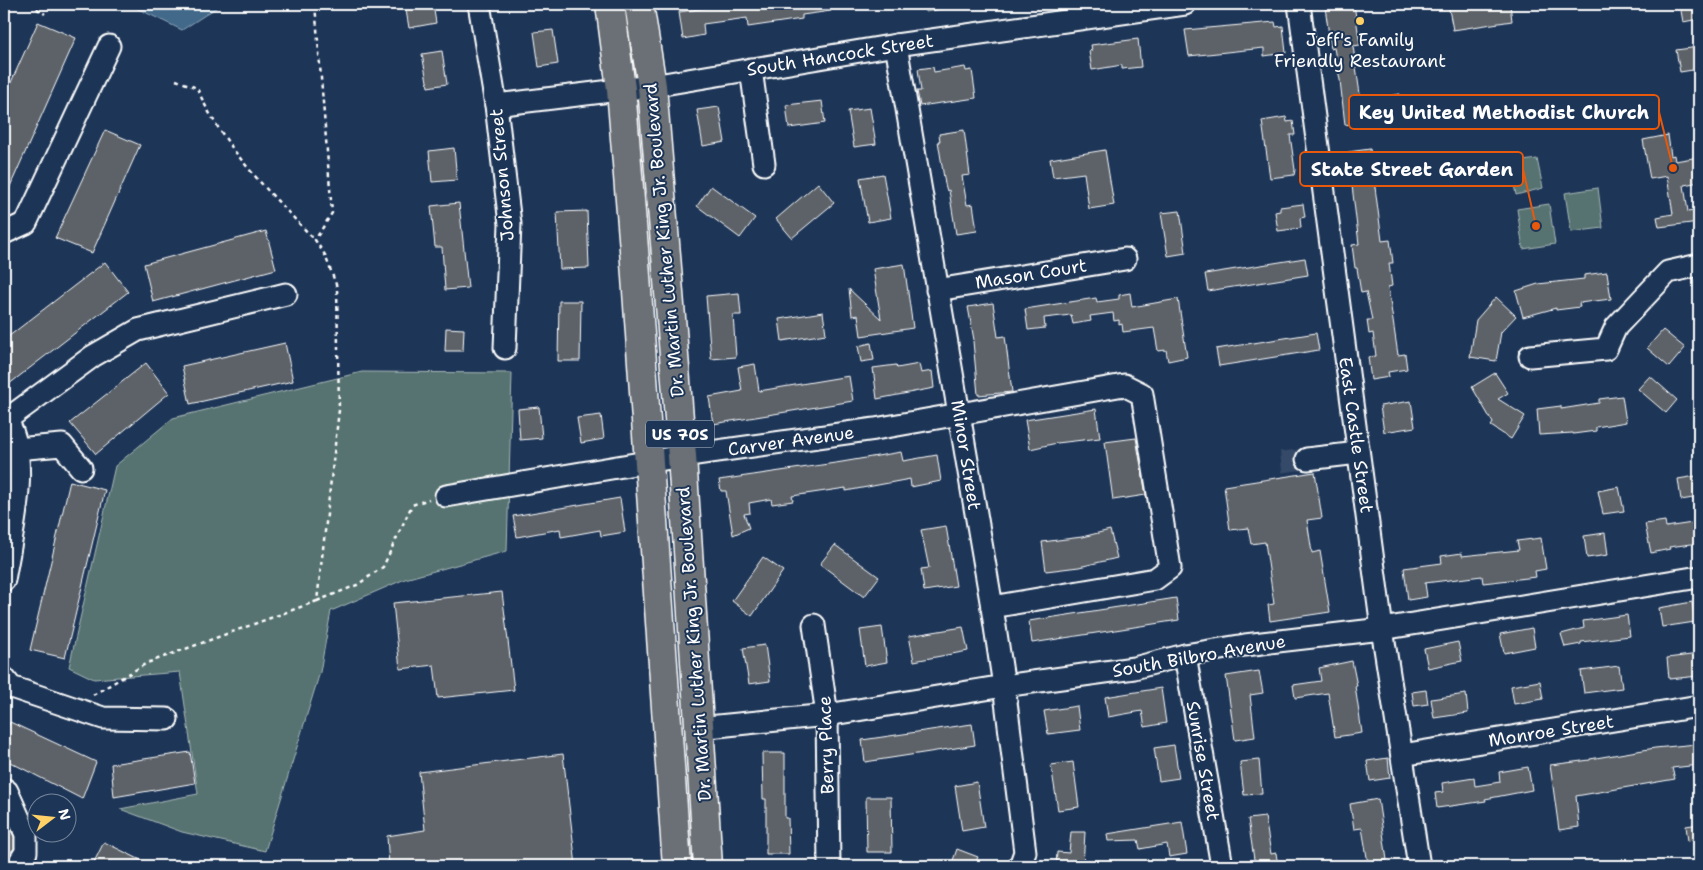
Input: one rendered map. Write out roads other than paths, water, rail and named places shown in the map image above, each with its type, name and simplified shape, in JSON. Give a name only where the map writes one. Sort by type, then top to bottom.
[{"type":"main road","name":"Dr. Martin Luther King Jr. Boulevard","points":[[610,4],[622,89],[677,866]]},
{"type":"main road","name":"Dr. Martin Luther King Jr. Boulevard","points":[[639,4],[652,86],[682,456],[708,866]]},
{"type":"street","name":"Johnson Street","points":[[479,4],[496,105],[510,224],[505,348]]},
{"type":"street","name":"South Hancock Street","points":[[496,105],[652,86],[896,45],[1185,4]]},
{"type":"street","name":"East Castle Street","points":[[1299,4],[1382,629],[1419,866]]},
{"type":"street","name":"Minor Street","points":[[896,45],[1004,686],[1025,852],[1020,866]]},
{"type":"street","points":[[4,232],[26,223],[109,46]]},
{"type":"street","points":[[751,69],[764,164]]},
{"type":"street","name":"Mason Court","points":[[937,290],[1125,259]]},
{"type":"street","points":[[1530,356],[1606,349],[1616,327],[1668,272],[1699,265]]},
{"type":"street","points":[[4,580],[19,493],[10,450],[9,424],[5,419],[93,356],[138,330],[286,294]]},
{"type":"street","name":"Carver Avenue","points":[[438,497],[682,456],[875,429],[1124,385],[1142,394],[1170,568],[1155,579],[992,607]]},
{"type":"street","points":[[10,450],[62,445],[81,468]]},
{"type":"street","points":[[1307,459],[1358,453]]},
{"type":"street","name":"South Bilbro Avenue","points":[[698,728],[827,715],[1004,686],[1139,667],[1185,655],[1245,645],[1382,629],[1699,577]]},
{"type":"street","name":"Berry Place","points":[[814,625],[827,715],[829,866]]},
{"type":"street","name":"Sunrise Street","points":[[1185,655],[1222,866]]},
{"type":"street","points":[[4,678],[11,687],[103,718],[167,719]]},
{"type":"street","name":"Monroe Street","points":[[1402,755],[1699,706]]},
{"type":"street","points":[[4,789],[7,791],[26,834],[26,852],[17,866]]},
{"type":"water","points":[[128,4],[222,4],[182,30]]},
{"type":"tunnel","points":[[1281,462],[1307,459]]},
{"type":"place","name":"Jeff's Family Friendly Restaurant","points":[[1360,21]]},
{"type":"place","name":"Key United Methodist Church","points":[[1673,168]]},
{"type":"place","name":"State Street Garden","points":[[1536,226]]}]
